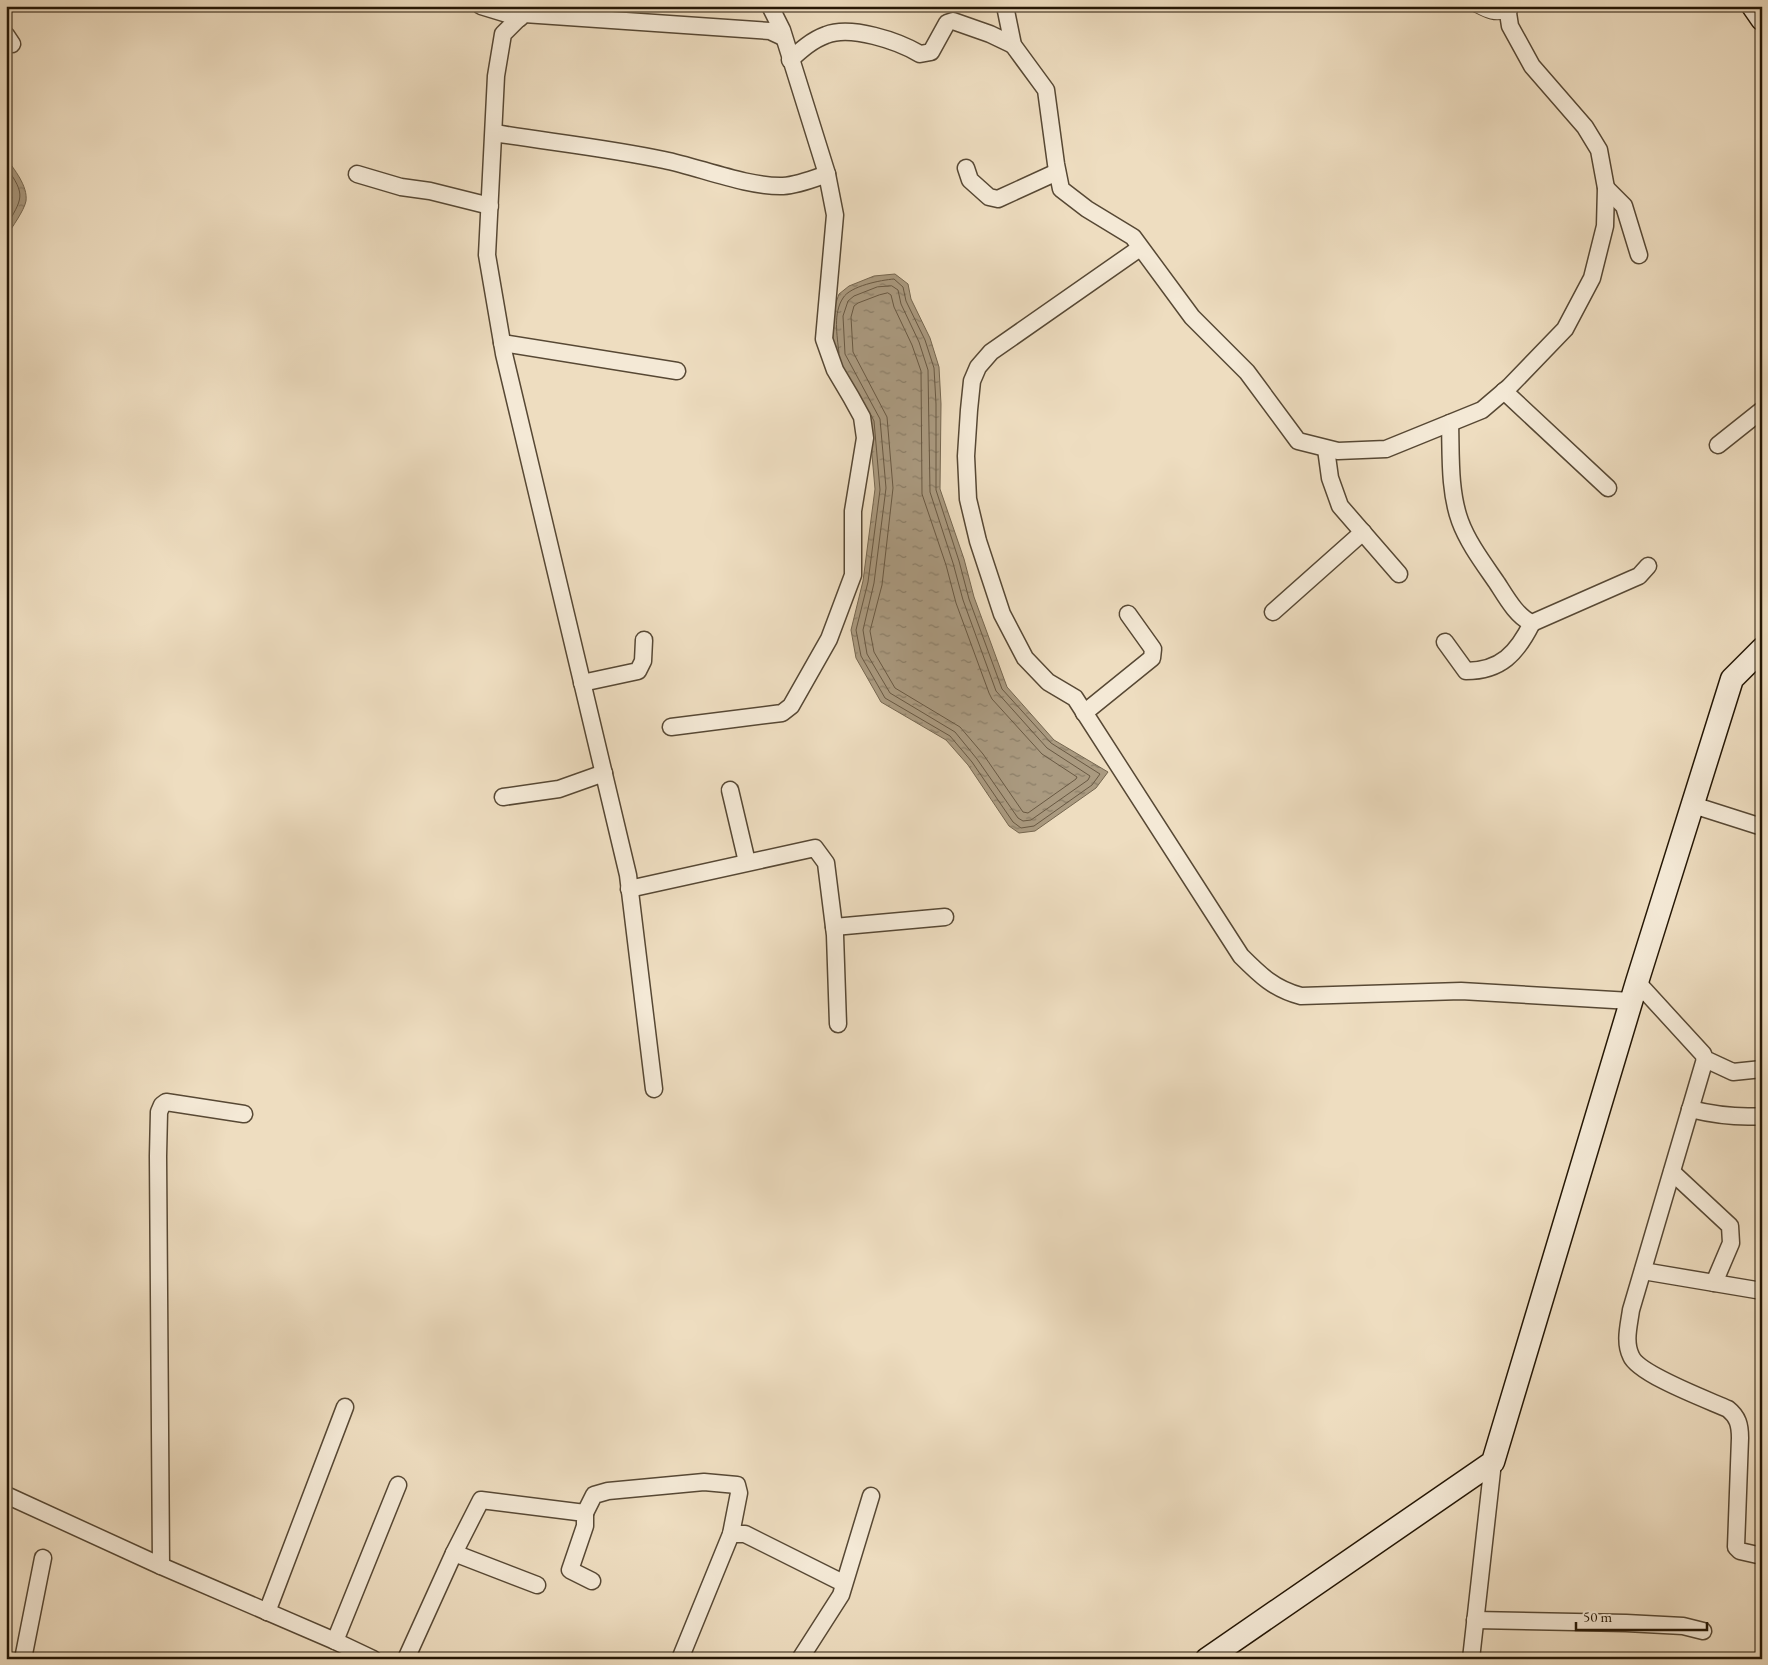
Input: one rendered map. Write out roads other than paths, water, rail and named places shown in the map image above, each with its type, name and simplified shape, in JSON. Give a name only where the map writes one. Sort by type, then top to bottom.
[{"type":"main road","points":[[1753,6],[1762,19]]},
{"type":"main road","points":[[1207,1659],[1493,1462],[1634,992],[1732,679],[1762,649]]},
{"type":"street","points":[[481,6],[525,13],[770,31],[783,37]]},
{"type":"street","points":[[671,727],[782,713],[791,706],[829,639],[853,575],[853,512],[865,438],[864,426],[855,403],[834,370],[824,339],[835,214],[827,174],[782,30],[770,6]]},
{"type":"street","points":[[1004,6],[1013,45],[1046,90],[1061,189],[1087,209],[1133,237],[1192,317],[1246,372],[1298,442],[1338,452],[1386,449],[1482,410],[1504,391],[1565,329],[1592,278],[1605,226],[1606,188],[1599,150],[1585,127],[1532,66],[1510,26],[1509,9]]},
{"type":"street","points":[[525,13],[503,34],[496,76],[487,255],[502,343],[628,875],[654,1089]]},
{"type":"street","points":[[790,60],[800,51],[826,35],[843,32],[872,36],[907,46],[920,54],[931,52],[947,23],[953,21],[990,34],[1013,45]]},
{"type":"street","points":[[494,133],[664,160],[769,185],[784,186],[812,180],[827,174]]},
{"type":"street","points":[[966,168],[970,180],[989,198],[998,199],[1057,172]]},
{"type":"street","points":[[356,174],[401,187],[430,191],[490,206]]},
{"type":"street","points":[[1606,188],[1624,206],[1640,255]]},
{"type":"street","points":[[1140,248],[990,352],[978,367],[972,381],[966,456],[968,498],[978,541],[1002,614],[1025,658],[1048,682],[1075,698],[1241,956],[1269,983],[1285,992],[1300,996],[1461,992],[1634,992],[1703,1054],[1705,1059],[1733,1072],[1756,1070],[1762,1057]]},
{"type":"street","points":[[502,343],[677,372]]},
{"type":"street","points":[[1504,391],[1608,488]]},
{"type":"street","points":[[1718,445],[1762,410]]},
{"type":"street","points":[[1450,422],[1453,489],[1460,521],[1475,549],[1505,595],[1525,620],[1532,623]]},
{"type":"street","points":[[1326,448],[1330,478],[1340,506],[1399,574]]},
{"type":"street","points":[[1273,612],[1363,532]]},
{"type":"street","points":[[1444,642],[1466,671],[1479,671],[1495,666],[1508,657],[1522,643],[1532,623],[1639,576],[1648,566]]},
{"type":"street","points":[[1084,712],[1152,658],[1153,649],[1128,614]]},
{"type":"street","points":[[582,683],[638,671],[643,661],[644,640]]},
{"type":"street","points":[[503,797],[559,789],[604,773]]},
{"type":"street","points":[[730,790],[747,862]]},
{"type":"street","points":[[1692,805],[1762,827]]},
{"type":"street","points":[[630,889],[815,848],[826,863],[834,927],[838,1024]]},
{"type":"street","points":[[834,927],[945,918]]},
{"type":"street","points":[[1705,1059],[1631,1310],[1628,1350],[1631,1358],[1639,1367],[1728,1409],[1737,1419],[1740,1426],[1740,1438],[1736,1548],[1746,1553],[1762,1556]]},
{"type":"street","points":[[161,1566],[159,1112],[162,1105],[166,1102],[244,1114]]},
{"type":"street","points":[[1690,1109],[1718,1116],[1740,1118],[1762,1116]]},
{"type":"street","points":[[1672,1172],[1730,1226],[1731,1243],[1714,1283]]},
{"type":"street","points":[[1643,1271],[1762,1292]]},
{"type":"street","points":[[267,1612],[345,1407]]},
{"type":"street","points":[[1471,1659],[1493,1462]]},
{"type":"street","points":[[592,1581],[570,1570],[585,1526],[585,1513],[594,1495],[608,1491],[704,1482],[737,1485],[738,1493],[730,1534],[680,1659]]},
{"type":"street","points":[[335,1641],[398,1485]]},
{"type":"street","points":[[6,1495],[372,1659]]},
{"type":"street","points":[[800,1659],[841,1595],[871,1496]]},
{"type":"street","points":[[406,1659],[454,1553],[481,1500],[585,1513]]},
{"type":"street","points":[[730,1534],[745,1534],[844,1583]]},
{"type":"street","points":[[454,1553],[538,1585]]},
{"type":"street","points":[[23,1659],[43,1558]]},
{"type":"street","points":[[1475,1620],[1626,1623],[1683,1626],[1703,1631]]},
{"type":"lane","points":[[1472,6],[1493,16],[1501,16],[1509,9]]},
{"type":"water","points":[[6,158],[20,178],[25,190],[26,201],[6,237]]},
{"type":"water","points":[[895,274],[908,284],[911,299],[930,338],[939,367],[941,404],[940,489],[964,559],[974,597],[1007,687],[1054,740],[1108,772],[1096,788],[1035,831],[1019,833],[1009,826],[968,765],[946,740],[881,702],[856,658],[851,630],[863,581],[875,489],[869,421],[834,357],[832,314],[839,294],[849,286],[874,276]]}]
